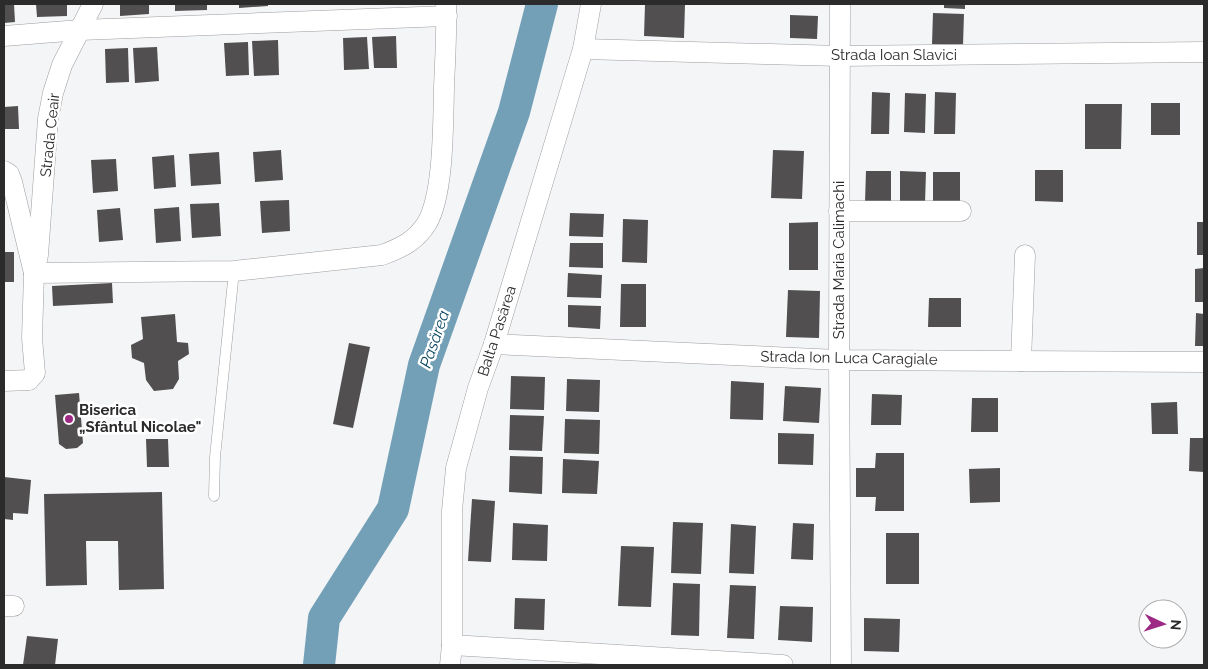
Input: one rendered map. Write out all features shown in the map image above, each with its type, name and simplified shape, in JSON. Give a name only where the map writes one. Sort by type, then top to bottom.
[{"type":"street","name":"Strada Ceair","points":[[34,273],[38,255],[48,119],[53,93],[62,65],[93,4]]},
{"type":"street","name":"Balta Pasărea","points":[[450,665],[452,645],[452,511],[456,468],[478,388],[494,344],[583,49],[591,4]]},
{"type":"street","name":"Strada Maria Calimachi","points":[[840,4],[839,360],[841,665]]},
{"type":"street","points":[[4,36],[80,30],[447,10],[443,124],[438,194],[427,223],[412,242],[382,255],[234,271],[34,273]]},
{"type":"street","name":"Strada Ioan Slavici","points":[[583,49],[840,56],[1204,52]]},
{"type":"street","points":[[4,171],[9,174],[12,182],[34,273],[32,338],[35,372],[29,380],[4,381]]},
{"type":"street","points":[[839,211],[960,211]]},
{"type":"street","points":[[1021,361],[1025,255]]},
{"type":"street","name":"Strada Ion Luca Caragiale","points":[[494,344],[839,360],[1204,362]]},
{"type":"street","points":[[452,645],[784,665]]},
{"type":"lane","points":[[214,496],[215,457],[234,271]]},
{"type":"building","points":[[4,4],[14,4],[15,22],[4,23]]},
{"type":"building","points":[[36,4],[67,4],[67,16],[37,17]]},
{"type":"building","points":[[120,4],[149,4],[149,14],[120,16]]},
{"type":"building","points":[[175,4],[207,4],[207,10],[175,11]]},
{"type":"building","points":[[239,4],[268,4],[268,6],[239,8]]},
{"type":"building","points":[[645,4],[685,4],[684,38],[644,36]]},
{"type":"building","points":[[944,4],[965,4],[965,9],[944,8]]},
{"type":"building","points":[[933,13],[964,14],[963,45],[932,44]]},
{"type":"building","points":[[790,15],[818,16],[817,39],[790,38]]},
{"type":"building","points":[[396,36],[397,68],[374,68],[372,37]]},
{"type":"building","points":[[367,37],[369,69],[344,70],[343,38]]},
{"type":"building","points":[[278,40],[279,75],[254,76],[252,41]]},
{"type":"building","points":[[248,42],[249,75],[226,76],[224,43]]},
{"type":"building","points":[[157,47],[159,81],[135,83],[133,48]]},
{"type":"building","points":[[128,48],[129,82],[106,83],[105,49]]},
{"type":"building","points":[[872,92],[890,93],[889,134],[871,134]]},
{"type":"building","points":[[935,92],[956,93],[955,134],[934,134]]},
{"type":"building","points":[[905,93],[926,94],[925,133],[904,132]]},
{"type":"building","points":[[1151,103],[1180,103],[1180,135],[1151,135]]},
{"type":"building","points":[[1085,104],[1122,104],[1121,149],[1085,149]]},
{"type":"building","points":[[18,106],[19,129],[4,129],[4,107]]},
{"type":"building","points":[[281,150],[283,180],[255,182],[253,152]]},
{"type":"building","points":[[773,150],[804,151],[802,199],[771,198]]},
{"type":"building","points":[[219,152],[221,184],[191,186],[189,154]]},
{"type":"building","points":[[174,155],[176,187],[154,189],[152,157]]},
{"type":"building","points":[[116,159],[118,191],[93,193],[91,160]]},
{"type":"building","points":[[1035,170],[1063,170],[1063,202],[1035,201]]},
{"type":"building","points":[[866,171],[891,171],[891,203],[865,202]]},
{"type":"building","points":[[900,171],[926,172],[925,203],[900,203]]},
{"type":"building","points":[[933,172],[960,172],[960,204],[933,204]]},
{"type":"building","points":[[289,200],[290,231],[262,233],[260,201]]},
{"type":"building","points":[[219,203],[221,236],[192,238],[190,204]]},
{"type":"building","points":[[179,207],[181,241],[156,243],[154,209]]},
{"type":"building","points":[[120,208],[123,240],[99,242],[97,210]]},
{"type":"building","points":[[570,213],[604,214],[603,237],[569,236]]},
{"type":"building","points":[[623,219],[648,220],[647,263],[622,262]]},
{"type":"building","points":[[818,222],[818,270],[789,270],[789,223]]},
{"type":"building","points":[[1197,222],[1204,222],[1204,255],[1197,255]]},
{"type":"building","points":[[570,243],[603,243],[603,268],[569,267]]},
{"type":"building","points":[[4,252],[14,252],[14,282],[4,282]]},
{"type":"building","points":[[1204,268],[1204,302],[1195,302],[1195,269]]},
{"type":"building","points":[[568,273],[602,275],[601,298],[567,297]]},
{"type":"building","points":[[112,283],[113,303],[53,306],[52,286]]},
{"type":"building","points":[[621,284],[646,284],[646,327],[620,327]]},
{"type":"building","points":[[788,290],[820,291],[819,338],[786,337]]},
{"type":"building","points":[[929,298],[961,298],[961,327],[928,327]]},
{"type":"building","points":[[568,305],[601,306],[600,329],[568,327]]},
{"type":"building","points":[[1196,313],[1204,314],[1204,346],[1195,346]]},
{"type":"building","points":[[175,314],[177,342],[188,343],[189,354],[178,361],[179,379],[173,389],[154,391],[146,380],[144,363],[132,358],[131,345],[143,339],[141,317]]},
{"type":"building","points":[[349,343],[370,347],[353,428],[333,424]]},
{"type":"building","points":[[511,376],[545,377],[544,410],[510,409]]},
{"type":"building","points":[[567,379],[600,380],[599,412],[566,411]]},
{"type":"building","points":[[731,381],[764,383],[763,420],[730,419]]},
{"type":"building","points":[[785,386],[821,388],[819,423],[783,421]]},
{"type":"building","name":"Biserica „Sfântul Nicolae\"","points":[[79,393],[83,443],[77,448],[66,449],[59,444],[55,395]]},
{"type":"building","points":[[872,394],[902,395],[901,425],[871,425]]},
{"type":"building","points":[[972,398],[998,398],[998,432],[971,432]]},
{"type":"building","points":[[1177,402],[1178,434],[1152,434],[1151,403]]},
{"type":"building","points":[[510,415],[544,416],[542,451],[509,450]]},
{"type":"building","points":[[565,419],[600,420],[599,454],[564,453]]},
{"type":"building","points":[[778,433],[814,434],[813,465],[778,464]]},
{"type":"building","points":[[1190,438],[1204,438],[1204,472],[1189,471]]},
{"type":"building","points":[[146,439],[168,439],[169,467],[147,467]]},
{"type":"building","points":[[876,453],[904,453],[904,511],[875,511],[876,497],[856,497],[856,468],[875,468]]},
{"type":"building","points":[[510,456],[543,457],[542,494],[509,492]]},
{"type":"building","points":[[563,459],[599,461],[597,494],[562,493]]},
{"type":"building","points":[[1000,468],[1000,502],[970,503],[969,469]]},
{"type":"building","points":[[4,477],[31,480],[28,514],[13,513],[13,520],[4,519]]},
{"type":"building","points":[[162,492],[164,589],[119,590],[118,541],[86,541],[87,585],[46,586],[44,494]]},
{"type":"building","points":[[472,499],[495,501],[491,562],[468,561]]},
{"type":"building","points":[[673,522],[703,523],[701,574],[671,573]]},
{"type":"building","points":[[513,523],[548,525],[547,561],[512,560]]},
{"type":"building","points":[[793,523],[814,524],[813,560],[791,559]]},
{"type":"building","points":[[731,524],[756,526],[754,574],[729,573]]},
{"type":"building","points":[[886,533],[919,533],[919,584],[886,584]]},
{"type":"building","points":[[621,546],[654,547],[651,607],[618,606]]},
{"type":"building","points":[[673,583],[700,584],[699,636],[671,635]]},
{"type":"building","points":[[730,585],[756,586],[754,639],[727,638]]},
{"type":"building","points":[[515,598],[545,599],[544,630],[514,629]]},
{"type":"building","points":[[780,606],[813,607],[812,642],[778,640]]},
{"type":"building","points":[[864,618],[900,619],[899,652],[864,651]]},
{"type":"building","points":[[27,636],[58,639],[55,665],[23,665]]},
{"type":"waterway","name":"Pasărea","points":[[319,665],[324,618],[393,509],[424,365],[514,112],[542,4]]},
{"type":"place","name":"Biserica „Sfântul Nicolae\"","points":[[69,419]]}]
